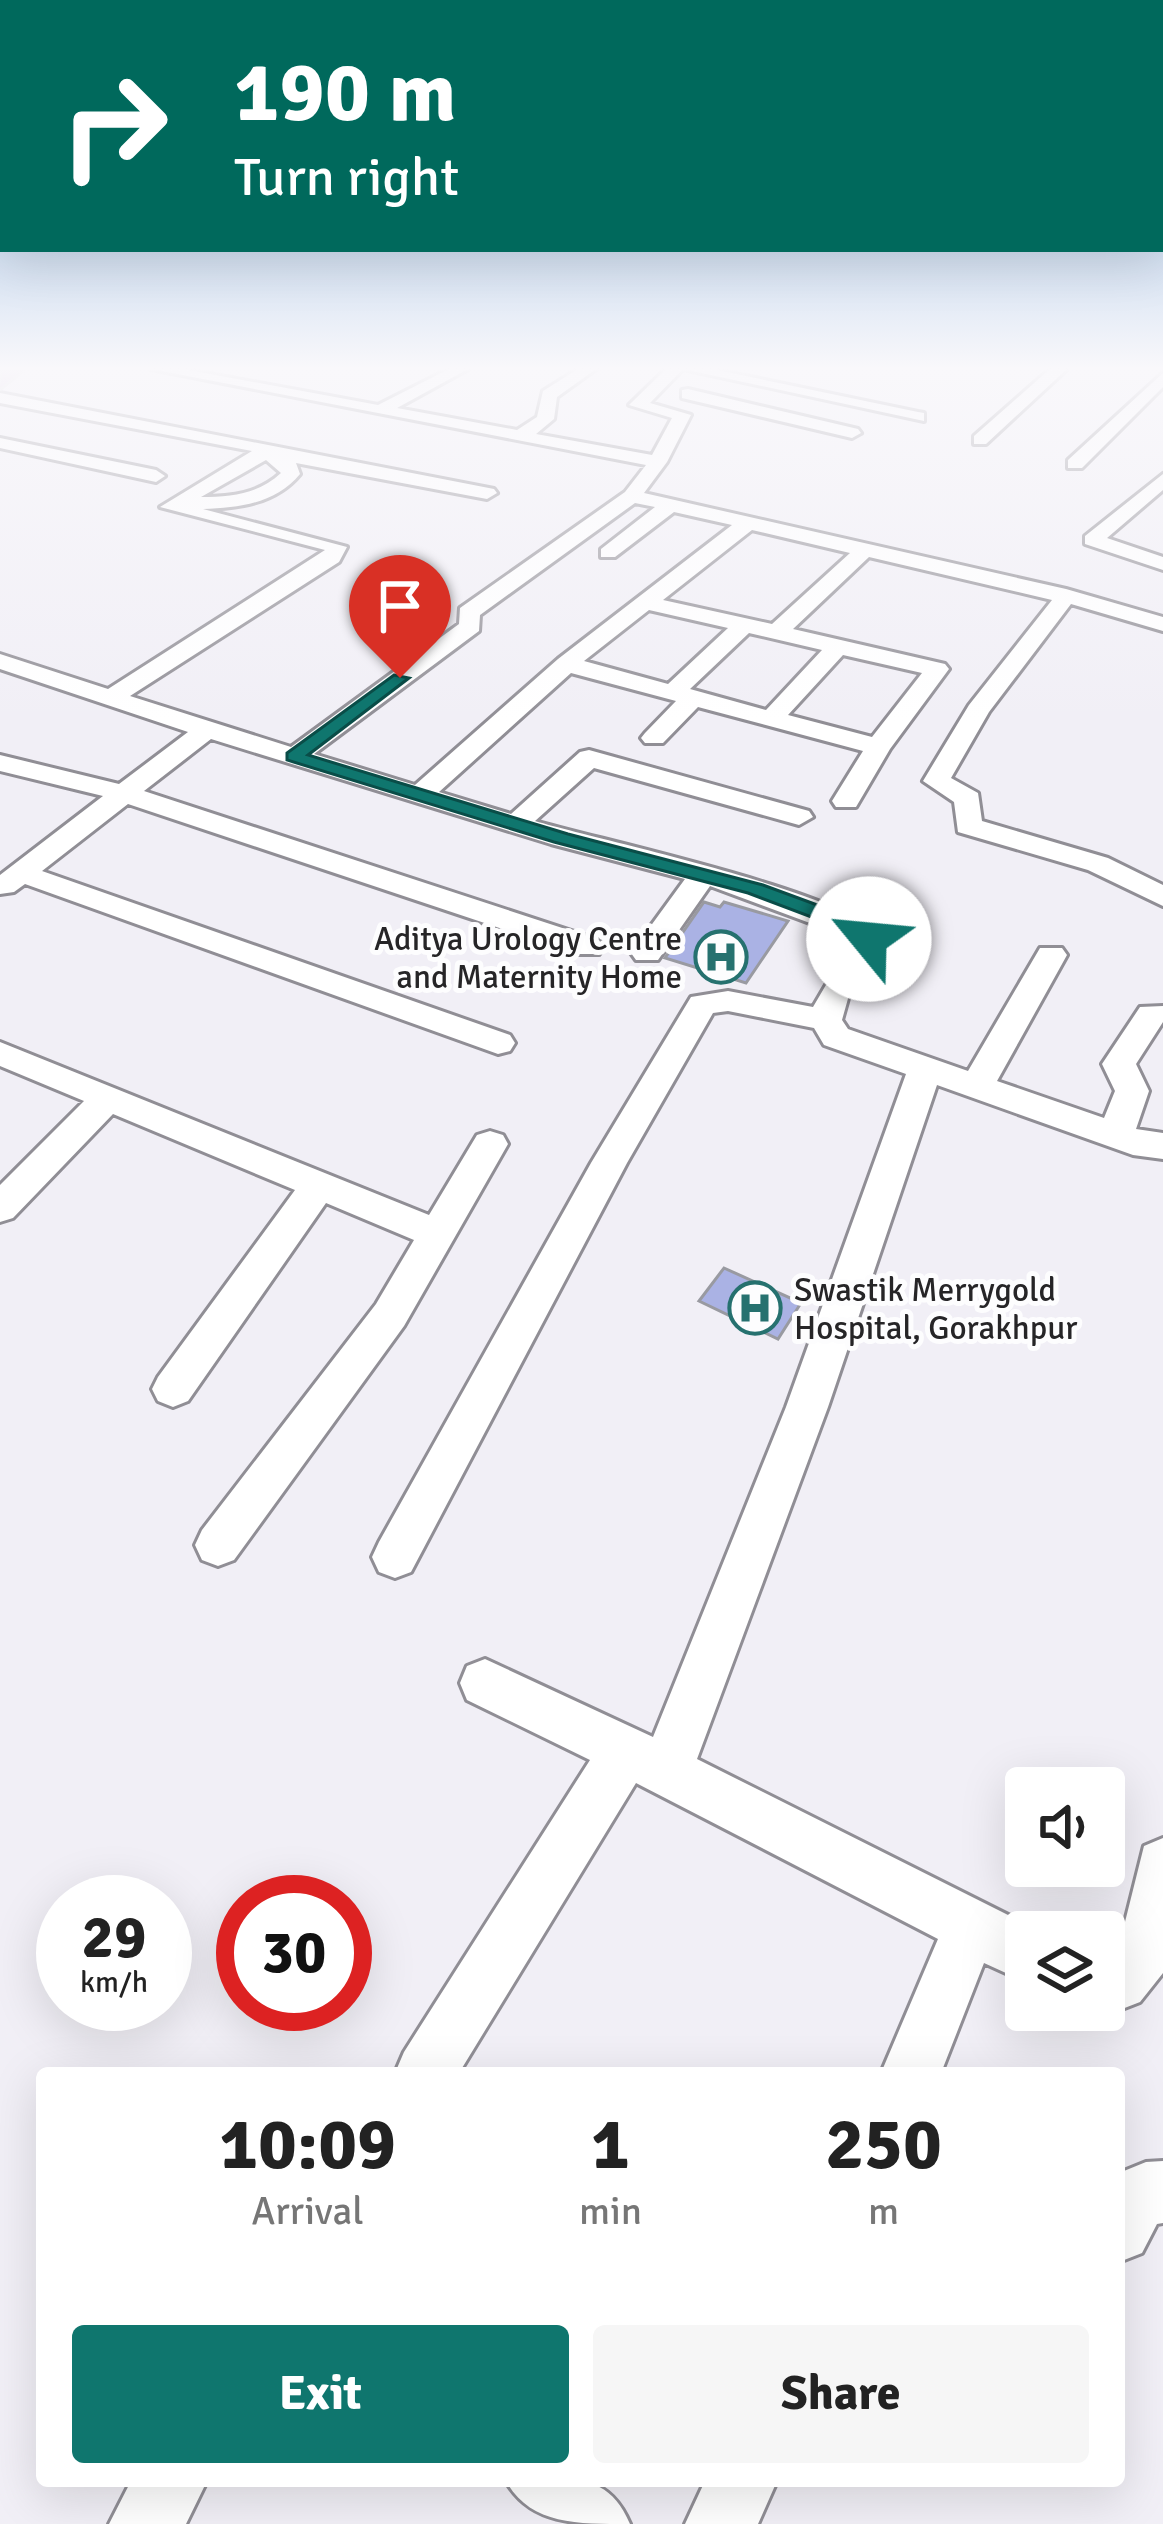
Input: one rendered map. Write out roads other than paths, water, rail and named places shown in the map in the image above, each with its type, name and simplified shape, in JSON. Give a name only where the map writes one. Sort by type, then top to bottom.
[{"type":"street","points":[[114,696],[337,553],[331,543],[171,508],[203,487]]},
{"type":"street","points":[[176,502],[227,503],[275,487]]},
{"type":"street","points":[[454,487],[487,493]]},
{"type":"street","points":[[294,757],[471,626],[468,613],[639,487]]},
{"type":"street","points":[[1155,487],[1092,540],[1163,564]]},
{"type":"street","points":[[632,496],[745,526],[1066,596],[1163,624]]},
{"type":"street","points":[[608,553],[667,508]]},
{"type":"street","points":[[420,795],[566,664],[745,526]]},
{"type":"street","points":[[777,632],[863,552]]},
{"type":"street","points":[[1066,596],[990,694],[936,781],[968,799],[967,823],[975,829],[1098,864],[1163,897]]},
{"type":"street","points":[[648,603],[937,669],[878,747],[846,801]]},
{"type":"street","points":[[654,738],[683,695],[745,624]]},
{"type":"street","points":[[771,718],[838,646]]},
{"type":"street","points":[[0,661],[294,757],[755,889],[868,933],[869,939],[833,995],[826,1020],[836,1037],[1116,1135],[1163,1146]]},
{"type":"street","points":[[566,664],[878,747]]},
{"type":"street","points":[[10,881],[207,730]]},
{"type":"street","points":[[516,824],[589,758],[799,817]]},
{"type":"street","points":[[0,763],[122,793],[588,947]]},
{"type":"street","points":[[647,953],[703,875]]},
{"type":"street","points":[[10,881],[498,1043]]},
{"type":"street","points":[[976,1087],[1051,955]]},
{"type":"street","points":[[395,1557],[609,1163],[702,1004],[728,1000],[826,1020]]},
{"type":"street","points":[[1116,1135],[1132,1091],[1119,1064],[1152,1014]]},
{"type":"street","points":[[0,1052],[439,1235]]},
{"type":"street","points":[[428,2067],[646,1761],[807,1408],[925,1069]]},
{"type":"street","points":[[0,1208],[108,1098]]},
{"type":"street","points":[[218,1545],[390,1315],[490,1144]]},
{"type":"street","points":[[173,1389],[318,1186]]},
{"type":"street","points":[[485,1683],[1005,1943]]},
{"type":"street","points":[[1125,1979],[1137,1970],[1163,1865]]},
{"type":"street","points":[[912,2067],[971,1926]]},
{"type":"street","points":[[1125,2218],[1137,2195],[1149,2189],[1163,2192]]},
{"type":"street","points":[[145,2524],[168,2487]]},
{"type":"street","points":[[548,2487],[594,2524]]},
{"type":"street","points":[[721,2524],[739,2487]]},
{"type":"place","name":"Aditya Urology Centre and Maternity Home","points":[[721,957]]},
{"type":"place","name":"Swastik Merrygold Hospital, Gorakhpur","points":[[755,1308]]}]
